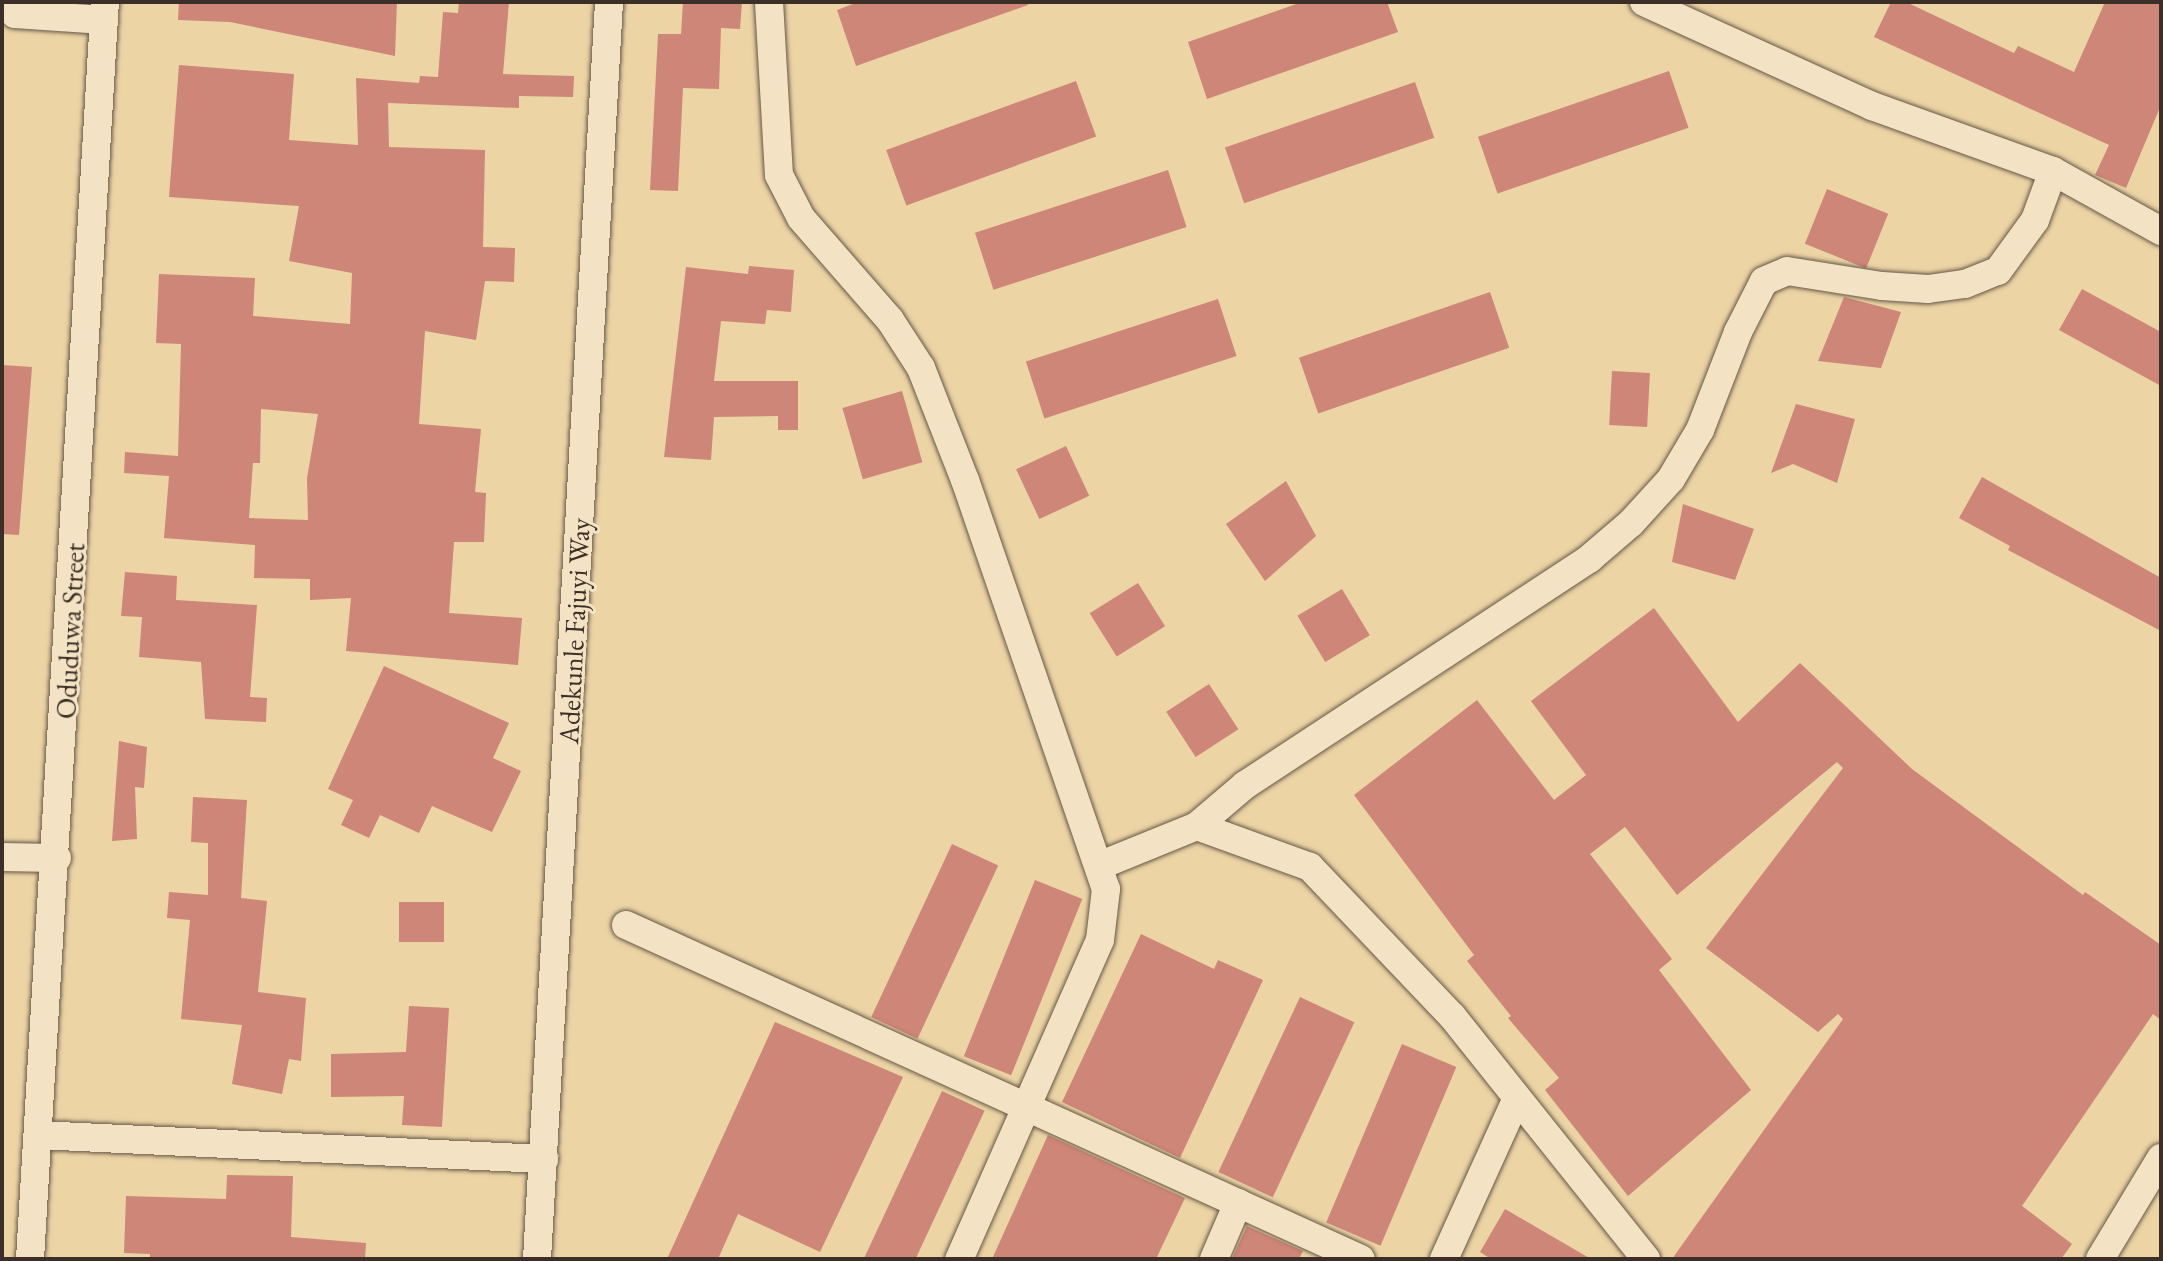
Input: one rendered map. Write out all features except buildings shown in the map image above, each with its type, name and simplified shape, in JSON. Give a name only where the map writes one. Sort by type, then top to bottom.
[{"type":"street","points":[[15,2],[15,14],[105,11]]},
{"type":"street","name":"Adekunle Fajuyi Way","points":[[537,1259],[609,2]]},
{"type":"street","points":[[769,2],[779,175],[801,218],[890,320],[921,368],[1101,865],[1107,911],[1100,940],[959,1259]]},
{"type":"street","points":[[1644,2],[1872,106],[2053,171],[2161,231]]},
{"type":"street","name":"Oduduwa Street","points":[[30,1259],[57,858],[105,11]]},
{"type":"street","points":[[1101,865],[1197,826],[1245,785],[1589,559],[1631,523],[1671,479],[1700,430],[1738,332],[1764,281],[1787,271],[1882,286],[1928,289],[1965,284],[1998,271],[2035,220],[2053,171]]},
{"type":"street","points":[[1197,826],[1310,867],[1452,1016],[1646,1259]]},
{"type":"street","points":[[2,857],[57,858]]},
{"type":"street","points":[[626,925],[1361,1259]]},
{"type":"street","points":[[1444,1259],[1516,1100]]},
{"type":"street","points":[[38,1135],[544,1159]]},
{"type":"street","points":[[2100,1259],[2161,1158]]},
{"type":"street","points":[[1214,1259],[1238,1203]]}]
